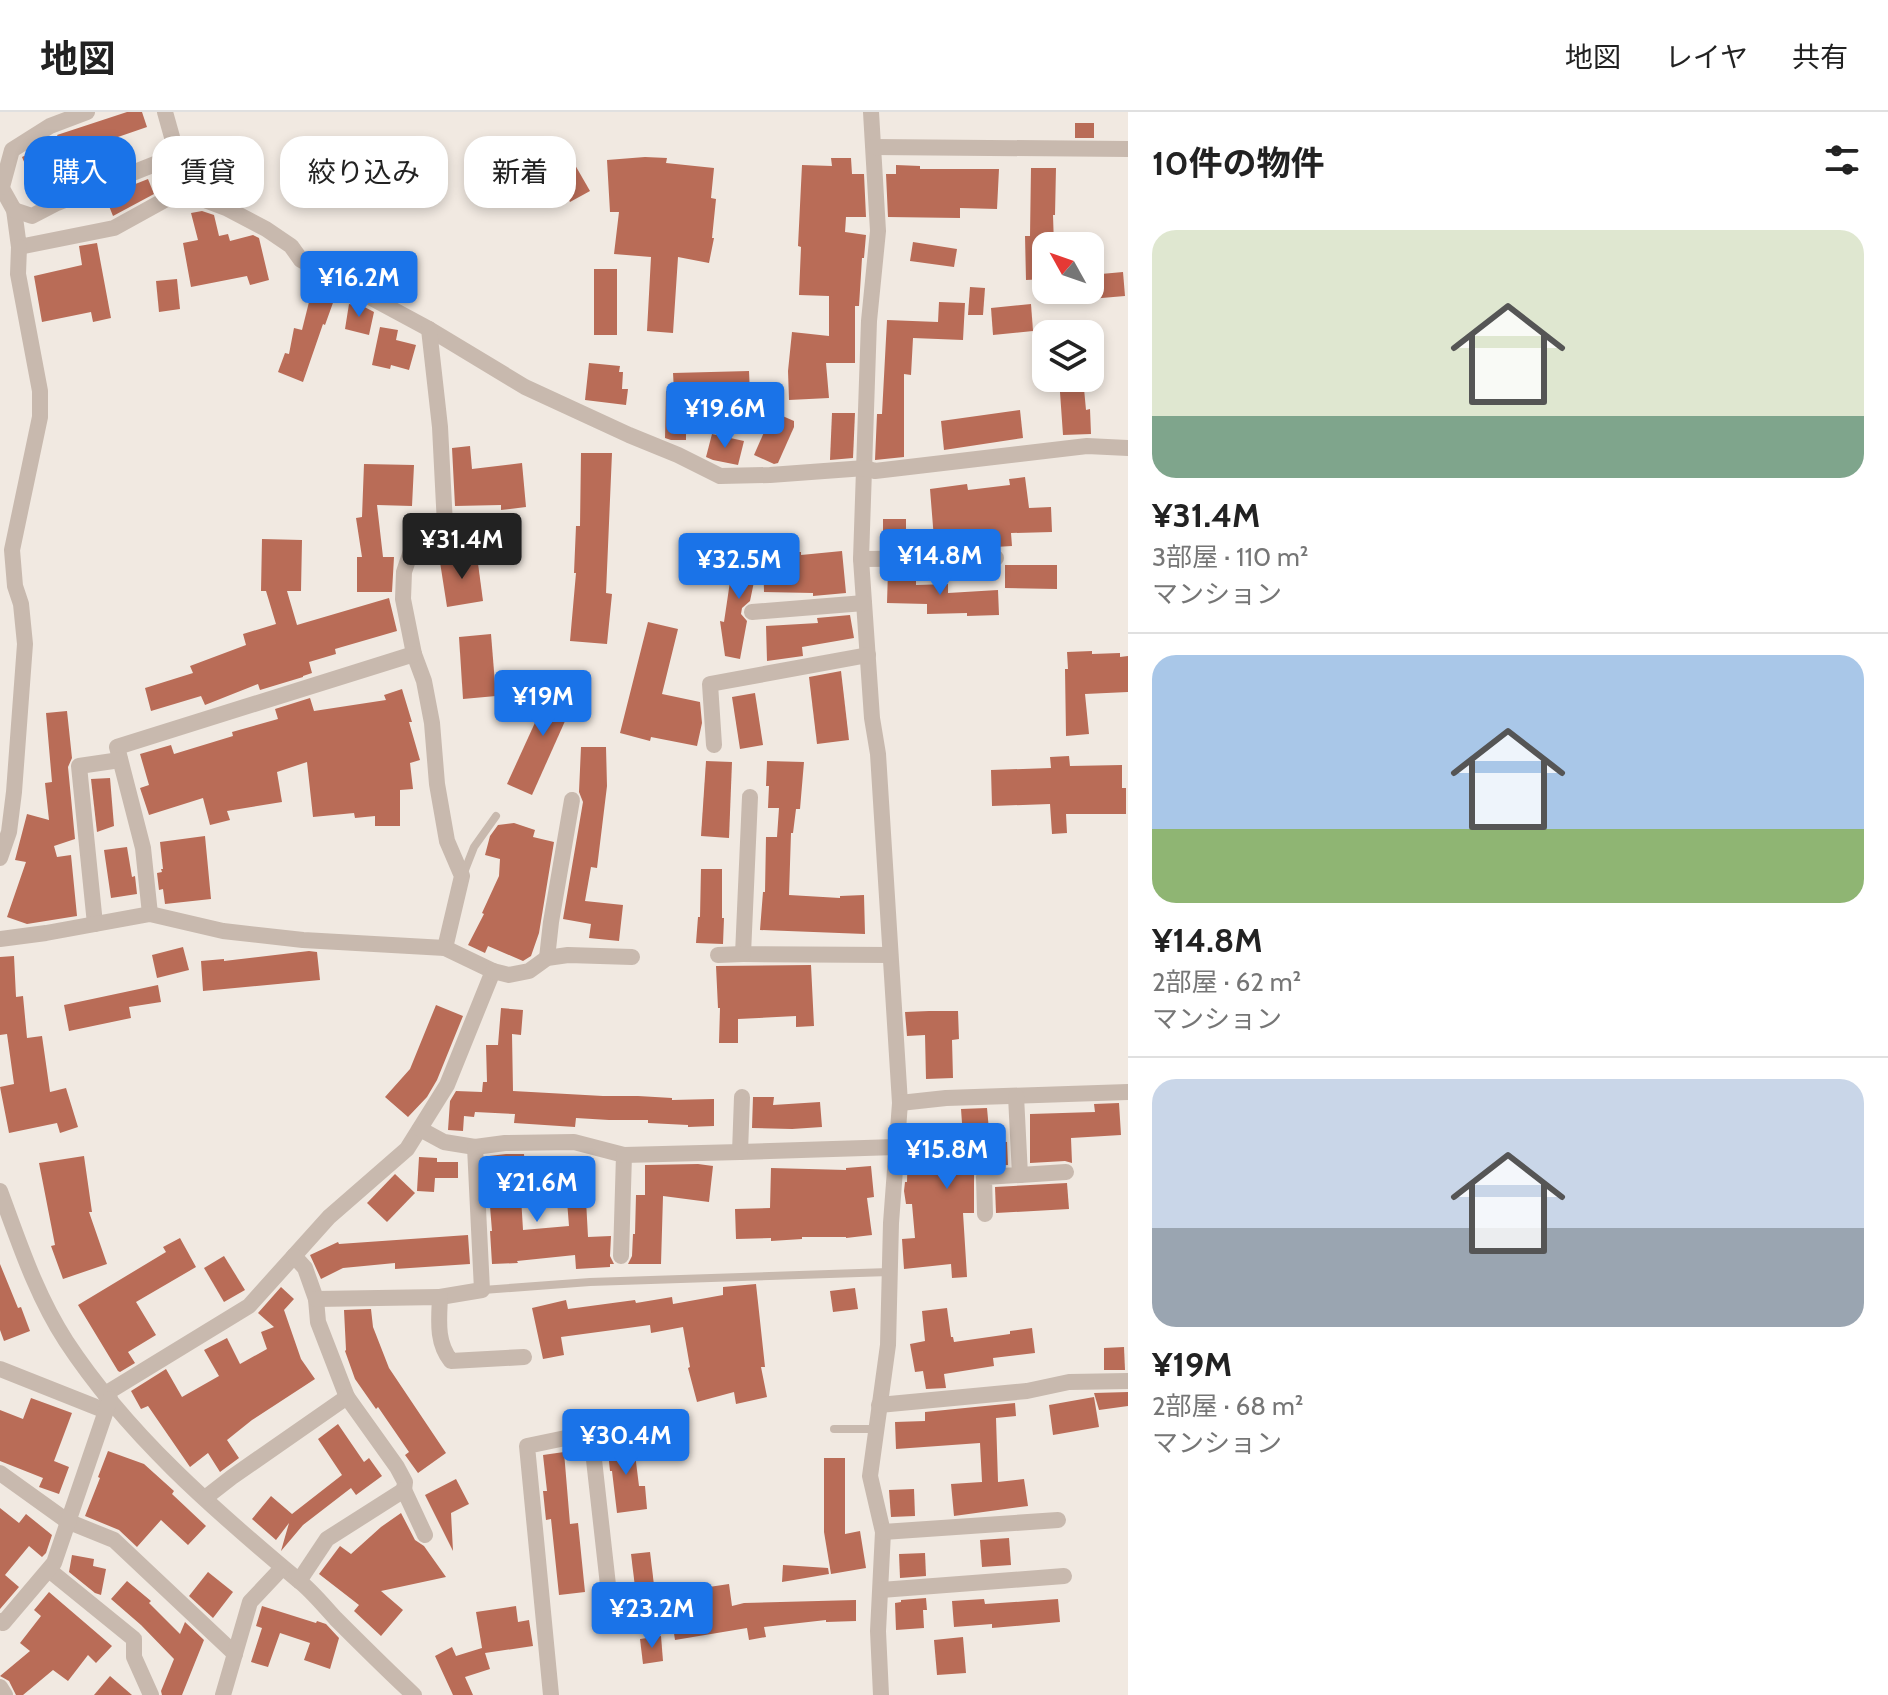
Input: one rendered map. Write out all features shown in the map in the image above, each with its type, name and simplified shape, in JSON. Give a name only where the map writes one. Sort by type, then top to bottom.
[{"type":"street","points":[[0,858],[9,832],[14,792],[25,644],[12,550],[40,417],[40,391],[18,274],[19,247],[14,210],[1,186],[12,150],[50,126],[87,112]]},
{"type":"street","points":[[165,112],[172,136]]},
{"type":"street","points":[[871,112],[878,231],[869,321],[861,559],[872,718],[878,754],[900,1103],[889,1272],[888,1345],[870,1476],[883,1532],[878,1631],[881,1695]]},
{"type":"street","points":[[874,147],[1128,149]]},
{"type":"street","points":[[14,210],[32,216],[152,165]]},
{"type":"street","points":[[19,247],[114,228],[152,207]]},
{"type":"street","points":[[226,208],[291,246],[301,260],[429,329],[525,387],[720,476],[865,468],[875,471],[1087,446],[1128,448]]},
{"type":"street","points":[[429,329],[440,427],[445,525],[439,536],[420,543],[410,554],[404,572],[403,599],[432,723],[437,784],[447,841],[462,876],[445,948]]},
{"type":"street","points":[[861,559],[996,558]]},
{"type":"street","points":[[752,612],[864,603]]},
{"type":"street","points":[[150,914],[143,848],[117,747],[414,654]]},
{"type":"street","points":[[714,745],[710,684],[868,655]]},
{"type":"street","points":[[95,924],[79,766],[120,760]]},
{"type":"street","points":[[743,954],[750,797]]},
{"type":"street","points":[[547,958],[572,800]]},
{"type":"street","points":[[0,939],[150,914],[223,931],[303,940],[445,948],[493,971],[509,975],[529,971],[547,958],[568,955],[632,957]]},
{"type":"street","points":[[718,955],[890,955]]},
{"type":"street","points":[[0,1621],[3,1623],[54,1563],[107,1401],[249,1306],[329,1217],[407,1149],[447,1085],[493,971]]},
{"type":"street","points":[[900,1103],[946,1098],[1128,1092]]},
{"type":"street","points":[[1016,1096],[1020,1175]]},
{"type":"street","points":[[740,1152],[742,1097]]},
{"type":"street","points":[[420,1129],[444,1142],[475,1147],[505,1143],[574,1142],[624,1155],[896,1147]]},
{"type":"street","points":[[316,1299],[440,1297],[482,1290],[475,1147]]},
{"type":"street","points":[[621,1256],[624,1155]]},
{"type":"street","points":[[985,1214],[984,1177],[1066,1172]]},
{"type":"street","points":[[0,1191],[33,1279],[65,1339],[107,1401],[205,1498],[299,1581],[414,1695]]},
{"type":"street","points":[[294,1256],[305,1268],[316,1299],[318,1322],[347,1397],[397,1467],[425,1535]]},
{"type":"street","points":[[440,1297],[438,1332],[444,1353],[451,1361],[524,1357]]},
{"type":"street","points":[[0,1369],[107,1401]]},
{"type":"street","points":[[879,1405],[1027,1391],[1069,1382],[1128,1381]]},
{"type":"street","points":[[205,1498],[347,1397]]},
{"type":"street","points":[[551,1695],[527,1446],[647,1421]]},
{"type":"street","points":[[591,1433],[609,1594]]},
{"type":"street","points":[[0,1473],[67,1521],[114,1540],[235,1654]]},
{"type":"street","points":[[299,1581],[327,1539],[404,1490]]},
{"type":"street","points":[[883,1532],[1058,1520]]},
{"type":"street","points":[[223,1695],[250,1602],[282,1568]]},
{"type":"street","points":[[49,1570],[134,1639],[134,1657],[151,1695]]},
{"type":"street","points":[[881,1590],[1064,1576]]},
{"type":"street","points":[[0,1687],[5,1695]]},
{"type":"lane","points":[[462,876],[474,847],[496,816]]},
{"type":"lane","points":[[482,1290],[590,1282],[889,1272]]},
{"type":"lane","points":[[834,1429],[876,1429]]},
{"type":"building","points":[[127,112],[142,112],[147,127],[121,136],[57,135]]},
{"type":"building","points":[[1075,123],[1094,123],[1094,138],[1075,138]]},
{"type":"building","points":[[667,158],[666,163],[714,168],[711,198],[716,199],[714,238],[709,263],[678,257],[673,333],[647,331],[651,257],[614,254],[619,212],[610,212],[607,160]]},
{"type":"building","points":[[831,158],[851,158],[852,174],[864,174],[866,217],[846,217],[845,232],[866,235],[859,306],[855,306],[855,363],[826,363],[829,398],[789,400],[792,332],[829,336],[829,296],[799,295],[801,247],[798,246],[802,165],[832,166]]},
{"type":"building","points":[[896,165],[920,166],[920,169],[999,169],[997,209],[960,208],[960,218],[888,217],[886,174],[896,174]]},
{"type":"building","points":[[576,167],[590,191],[576,199]]},
{"type":"building","points":[[1031,168],[1056,168],[1054,232],[1032,232],[1032,280],[1026,280],[1025,236],[1030,236]]},
{"type":"building","points":[[148,179],[152,195],[136,204],[136,184]]},
{"type":"building","points":[[110,208],[128,208],[113,216]]},
{"type":"building","points":[[202,211],[214,215],[219,236],[228,234],[230,241],[253,235],[259,238],[269,280],[250,285],[247,276],[191,287],[183,243],[198,240],[191,213]]},
{"type":"building","points":[[913,242],[957,249],[954,267],[910,261]]},
{"type":"building","points":[[97,243],[111,318],[93,322],[91,312],[42,322],[34,276],[82,265],[79,246]]},
{"type":"building","points":[[594,269],[617,269],[617,335],[594,335]]},
{"type":"building","points":[[1123,272],[1125,296],[1104,298],[1104,274]]},
{"type":"building","points":[[177,279],[180,309],[159,312],[156,281]]},
{"type":"building","points":[[970,287],[985,288],[983,315],[968,315]]},
{"type":"building","points":[[311,294],[334,300],[303,382],[278,372],[285,353],[289,354],[294,328],[302,330]]},
{"type":"building","points":[[355,302],[374,312],[369,335],[345,329],[349,304],[354,305]]},
{"type":"building","points":[[939,302],[965,303],[963,340],[913,338],[911,375],[904,374],[904,457],[875,460],[877,414],[882,414],[887,320],[938,322]]},
{"type":"building","points":[[1031,304],[1032,331],[993,335],[991,308]]},
{"type":"building","points":[[380,327],[398,330],[396,340],[416,345],[409,370],[391,365],[390,369],[372,365]]},
{"type":"building","points":[[589,363],[620,366],[619,372],[623,372],[622,389],[628,389],[626,405],[585,400]]},
{"type":"building","points":[[749,371],[750,394],[686,396],[686,440],[665,438],[666,391],[674,391],[673,373]]},
{"type":"building","points":[[1060,392],[1084,392],[1086,410],[1090,409],[1091,434],[1063,435]]},
{"type":"building","points":[[1020,410],[1023,438],[944,450],[941,421]]},
{"type":"building","points":[[832,413],[855,413],[853,458],[830,460]]},
{"type":"building","points":[[772,414],[794,421],[778,463],[774,464],[754,455]]},
{"type":"building","points":[[712,434],[744,441],[738,465],[706,457]]},
{"type":"building","points":[[470,446],[472,469],[522,463],[526,507],[501,510],[501,505],[455,506],[452,448]]},
{"type":"building","points":[[581,453],[612,453],[606,593],[612,594],[607,644],[570,641],[576,573],[576,526],[580,526]]},
{"type":"building","points":[[364,464],[414,465],[412,506],[377,505],[383,557],[394,557],[392,592],[357,592],[357,557],[362,557],[356,518],[362,517]]},
{"type":"building","points":[[1025,477],[1029,508],[1051,507],[1052,532],[1011,533],[1012,546],[995,547],[995,540],[976,540],[976,535],[934,539],[930,489],[967,484],[968,490],[1010,485],[1009,479]]},
{"type":"building","points":[[883,519],[906,519],[906,548],[883,548]]},
{"type":"building","points":[[262,539],[302,540],[301,591],[287,591],[297,625],[389,598],[397,631],[335,649],[336,654],[309,662],[312,673],[303,677],[260,690],[258,684],[205,705],[201,696],[151,711],[145,688],[193,673],[190,666],[246,645],[243,634],[276,624],[266,591],[261,591]]},
{"type":"building","points":[[735,548],[760,553],[750,601],[742,608],[741,614],[747,621],[740,659],[725,656],[720,621],[724,622]]},
{"type":"building","points":[[842,551],[846,593],[813,596],[813,593],[764,592],[763,553],[801,552],[801,555]]},
{"type":"building","points":[[477,556],[483,601],[447,607],[440,562]]},
{"type":"building","points":[[1005,565],[1057,565],[1057,589],[1005,588]]},
{"type":"building","points":[[888,570],[906,570],[906,575],[916,576],[916,585],[948,584],[948,593],[998,590],[999,615],[927,614],[927,604],[887,603]]},
{"type":"building","points":[[850,615],[854,638],[802,647],[803,656],[767,661],[766,626],[818,623],[817,618]]},
{"type":"building","points":[[648,622],[678,629],[662,694],[700,702],[702,723],[697,746],[651,737],[650,741],[620,733]]},
{"type":"building","points":[[491,634],[496,696],[463,699],[459,637]]},
{"type":"building","points":[[1092,651],[1092,654],[1120,653],[1120,657],[1128,656],[1128,692],[1085,694],[1089,734],[1066,736],[1067,652]]},
{"type":"building","points":[[841,671],[849,740],[817,744],[809,677]]},
{"type":"building","points":[[554,681],[578,692],[532,795],[507,784]]},
{"type":"building","points":[[402,689],[420,760],[410,763],[413,789],[400,790],[400,826],[375,826],[375,816],[355,818],[354,813],[313,817],[307,762],[277,772],[282,802],[227,811],[230,820],[210,825],[203,798],[149,815],[140,788],[149,785],[140,754],[171,745],[174,754],[233,736],[232,732],[278,719],[275,709],[310,698],[314,711],[386,700],[384,695]]},
{"type":"building","points":[[755,693],[763,745],[740,749],[732,697]]},
{"type":"building","points":[[67,711],[72,758],[68,767],[75,839],[54,846],[57,857],[71,855],[77,916],[27,924],[7,917],[26,862],[15,860],[27,814],[49,820],[45,783],[52,782],[46,713]]},
{"type":"building","points":[[581,747],[606,747],[607,786],[597,868],[591,867],[585,901],[623,905],[619,941],[589,938],[591,924],[563,919],[583,802],[579,792]]},
{"type":"building","points":[[1069,756],[1070,766],[1122,765],[1126,814],[1066,814],[1067,833],[1052,834],[1050,804],[992,806],[991,770],[1051,768],[1050,757]]},
{"type":"building","points":[[706,761],[732,762],[729,838],[701,836]]},
{"type":"building","points":[[767,761],[804,762],[800,809],[796,809],[791,833],[789,895],[840,898],[864,895],[865,934],[760,930],[765,892],[766,837],[777,837],[779,808],[768,808]]},
{"type":"building","points":[[110,778],[114,826],[97,832],[91,779]]},
{"type":"building","points":[[514,823],[535,830],[533,837],[554,842],[539,933],[531,956],[523,961],[488,946],[485,953],[468,945],[499,876],[500,859],[485,855],[490,836],[498,825]]},
{"type":"building","points":[[205,836],[211,899],[165,904],[157,873],[163,869],[160,842]]},
{"type":"building","points":[[127,847],[137,894],[111,898],[104,850]]},
{"type":"building","points":[[701,869],[722,869],[723,944],[696,943]]},
{"type":"building","points":[[183,947],[189,970],[157,978],[152,955]]},
{"type":"building","points":[[317,952],[320,980],[203,991],[201,961]]},
{"type":"building","points":[[14,956],[16,997],[23,996],[27,1038],[42,1036],[50,1092],[66,1088],[78,1127],[60,1133],[57,1123],[9,1133],[0,1087],[14,1084],[7,1034],[0,1035],[0,957]]},
{"type":"building","points":[[811,965],[814,1026],[796,1027],[796,1016],[738,1019],[738,1043],[719,1043],[716,966]]},
{"type":"building","points":[[158,985],[161,1002],[129,1007],[131,1018],[69,1031],[64,1005]]},
{"type":"building","points":[[436,1005],[463,1016],[437,1080],[427,1097],[408,1117],[385,1097],[410,1069]]},
{"type":"building","points":[[501,1008],[523,1010],[521,1035],[512,1034],[513,1091],[672,1100],[714,1099],[714,1126],[688,1127],[648,1123],[648,1120],[576,1118],[575,1127],[514,1123],[515,1114],[475,1112],[474,1117],[464,1116],[463,1131],[448,1130],[450,1101],[456,1091],[482,1092],[483,1082],[487,1082],[486,1045],[498,1045]]},
{"type":"building","points":[[958,1011],[959,1039],[952,1040],[953,1078],[926,1079],[925,1035],[907,1036],[905,1012]]},
{"type":"building","points":[[753,1097],[774,1097],[773,1105],[820,1102],[822,1127],[752,1128]]},
{"type":"building","points":[[1119,1103],[1121,1135],[1071,1138],[1072,1163],[1030,1163],[1030,1114],[1095,1112],[1094,1104]]},
{"type":"building","points":[[987,1108],[990,1141],[1007,1142],[1008,1165],[983,1166],[974,1173],[974,1213],[963,1213],[967,1277],[952,1278],[951,1264],[904,1269],[902,1239],[915,1238],[912,1204],[906,1204],[904,1191],[908,1140],[963,1137],[961,1109]]},
{"type":"building","points":[[524,1154],[526,1179],[520,1180],[523,1230],[569,1226],[567,1201],[586,1200],[588,1237],[611,1236],[610,1256],[614,1264],[610,1267],[576,1269],[575,1255],[492,1264],[489,1194],[493,1193],[489,1156]]},
{"type":"building","points":[[84,1156],[92,1212],[89,1212],[107,1264],[63,1279],[51,1246],[55,1245],[39,1163]]},
{"type":"building","points":[[419,1157],[437,1158],[437,1162],[458,1162],[458,1178],[435,1178],[434,1192],[417,1191]]},
{"type":"building","points":[[593,1164],[595,1193],[572,1194],[571,1165]]},
{"type":"building","points":[[645,1165],[713,1166],[709,1202],[663,1196],[661,1264],[628,1264],[635,1234],[636,1195],[645,1195]]},
{"type":"building","points":[[871,1166],[874,1197],[867,1198],[872,1235],[771,1241],[771,1238],[736,1239],[735,1209],[770,1208],[771,1168],[846,1170]]},
{"type":"building","points":[[395,1174],[415,1193],[387,1222],[367,1203]]},
{"type":"building","points":[[1067,1183],[1069,1209],[996,1213],[995,1187]]},
{"type":"building","points":[[468,1235],[470,1264],[395,1269],[395,1263],[343,1268],[321,1279],[310,1255],[338,1242]]},
{"type":"building","points":[[180,1238],[196,1267],[136,1302],[156,1335],[128,1352],[135,1363],[120,1372],[78,1305],[166,1252],[163,1247]]},
{"type":"building","points":[[224,1256],[245,1290],[224,1302],[204,1268]]},
{"type":"building","points":[[0,1264],[30,1331],[4,1341],[0,1330]]},
{"type":"building","points":[[756,1284],[765,1367],[761,1367],[767,1397],[736,1404],[734,1392],[697,1402],[688,1368],[683,1327],[651,1333],[650,1325],[561,1337],[564,1355],[543,1359],[532,1308],[566,1300],[568,1309],[672,1297],[673,1304],[723,1295],[723,1287]]},
{"type":"building","points":[[281,1287],[294,1299],[284,1310],[301,1359],[315,1379],[227,1440],[239,1458],[220,1472],[208,1453],[190,1467],[148,1406],[141,1409],[131,1391],[166,1369],[182,1397],[219,1376],[204,1350],[227,1338],[240,1364],[267,1349],[261,1332],[274,1327],[258,1313]]},
{"type":"building","points":[[855,1288],[858,1309],[833,1312],[830,1291]]},
{"type":"building","points":[[947,1308],[954,1342],[1032,1328],[1035,1353],[993,1358],[994,1366],[944,1374],[946,1388],[926,1389],[923,1371],[915,1372],[910,1344],[925,1341],[922,1311]]},
{"type":"building","points":[[371,1309],[373,1327],[389,1368],[446,1453],[418,1473],[405,1455],[409,1452],[355,1379],[345,1351],[344,1310]]},
{"type":"building","points":[[1124,1347],[1125,1370],[1104,1370],[1104,1348]]},
{"type":"building","points":[[1128,1392],[1128,1406],[1099,1410],[1094,1393]]},
{"type":"building","points":[[1094,1397],[1099,1427],[1053,1435],[1049,1405]]},
{"type":"building","points":[[31,1398],[72,1413],[54,1461],[69,1467],[59,1494],[39,1487],[43,1478],[0,1461],[0,1410],[23,1419]]},
{"type":"building","points":[[1015,1403],[1016,1416],[996,1418],[998,1482],[1024,1479],[1028,1506],[954,1516],[951,1484],[982,1482],[980,1443],[896,1449],[895,1422],[925,1421],[925,1412]]},
{"type":"building","points":[[338,1424],[364,1462],[369,1458],[382,1476],[356,1495],[351,1488],[303,1525],[281,1551],[289,1523],[276,1540],[252,1519],[271,1496],[292,1514],[342,1475],[318,1439]]},
{"type":"building","points":[[633,1438],[639,1486],[645,1486],[647,1509],[617,1513],[607,1442]]},
{"type":"building","points":[[108,1451],[144,1464],[206,1526],[188,1545],[161,1520],[137,1547],[119,1530],[85,1516]]},
{"type":"building","points":[[564,1452],[570,1524],[578,1523],[585,1592],[559,1595],[551,1519],[546,1520],[543,1455]]},
{"type":"building","points":[[824,1458],[845,1458],[845,1534],[860,1531],[866,1568],[831,1574],[824,1532]]},
{"type":"building","points":[[456,1479],[469,1504],[451,1513],[453,1551],[425,1495]]},
{"type":"building","points":[[914,1489],[915,1516],[891,1517],[889,1490]]},
{"type":"building","points":[[0,1508],[19,1523],[26,1514],[52,1535],[42,1557],[29,1546],[5,1575],[19,1587],[0,1609]]},
{"type":"building","points":[[401,1513],[415,1540],[424,1546],[446,1577],[381,1591],[403,1610],[381,1636],[354,1611],[359,1605],[319,1574],[340,1546],[351,1554]]},
{"type":"building","points":[[1009,1538],[1011,1565],[982,1567],[980,1540]]},
{"type":"building","points":[[650,1552],[654,1585],[635,1587],[631,1554]]},
{"type":"building","points":[[925,1553],[926,1576],[900,1578],[899,1554]]},
{"type":"building","points":[[72,1555],[94,1559],[93,1566],[106,1569],[101,1595],[69,1572]]},
{"type":"building","points":[[783,1565],[828,1568],[829,1574],[782,1582]]},
{"type":"building","points":[[208,1572],[233,1592],[213,1618],[189,1596]]},
{"type":"building","points":[[127,1581],[151,1601],[149,1603],[180,1634],[185,1622],[204,1640],[182,1695],[162,1695],[174,1659],[111,1599]]},
{"type":"building","points":[[729,1584],[732,1606],[744,1603],[856,1600],[856,1621],[826,1620],[764,1627],[766,1637],[749,1640],[747,1628],[675,1640],[671,1614],[712,1607],[709,1587]]},
{"type":"building","points":[[49,1592],[112,1646],[96,1663],[88,1655],[68,1681],[53,1670],[23,1695],[16,1695],[9,1681],[0,1676],[30,1651],[20,1643],[41,1616],[34,1610]]},
{"type":"building","points":[[926,1598],[924,1628],[896,1630],[895,1603]]},
{"type":"building","points":[[984,1599],[985,1604],[1058,1599],[1060,1622],[992,1628],[992,1624],[954,1627],[952,1601]]},
{"type":"building","points":[[262,1606],[326,1624],[339,1638],[330,1669],[304,1660],[310,1643],[280,1633],[268,1667],[251,1662],[262,1628],[256,1626]]},
{"type":"building","points":[[516,1606],[518,1622],[529,1620],[533,1646],[485,1653],[490,1669],[465,1677],[473,1695],[453,1695],[435,1656],[452,1647],[456,1656],[482,1648],[476,1612]]},
{"type":"building","points":[[661,1636],[663,1661],[643,1664],[640,1639]]},
{"type":"building","points":[[963,1637],[966,1673],[937,1675],[934,1640]]},
{"type":"building","points":[[110,1676],[132,1695],[94,1695]]}]
